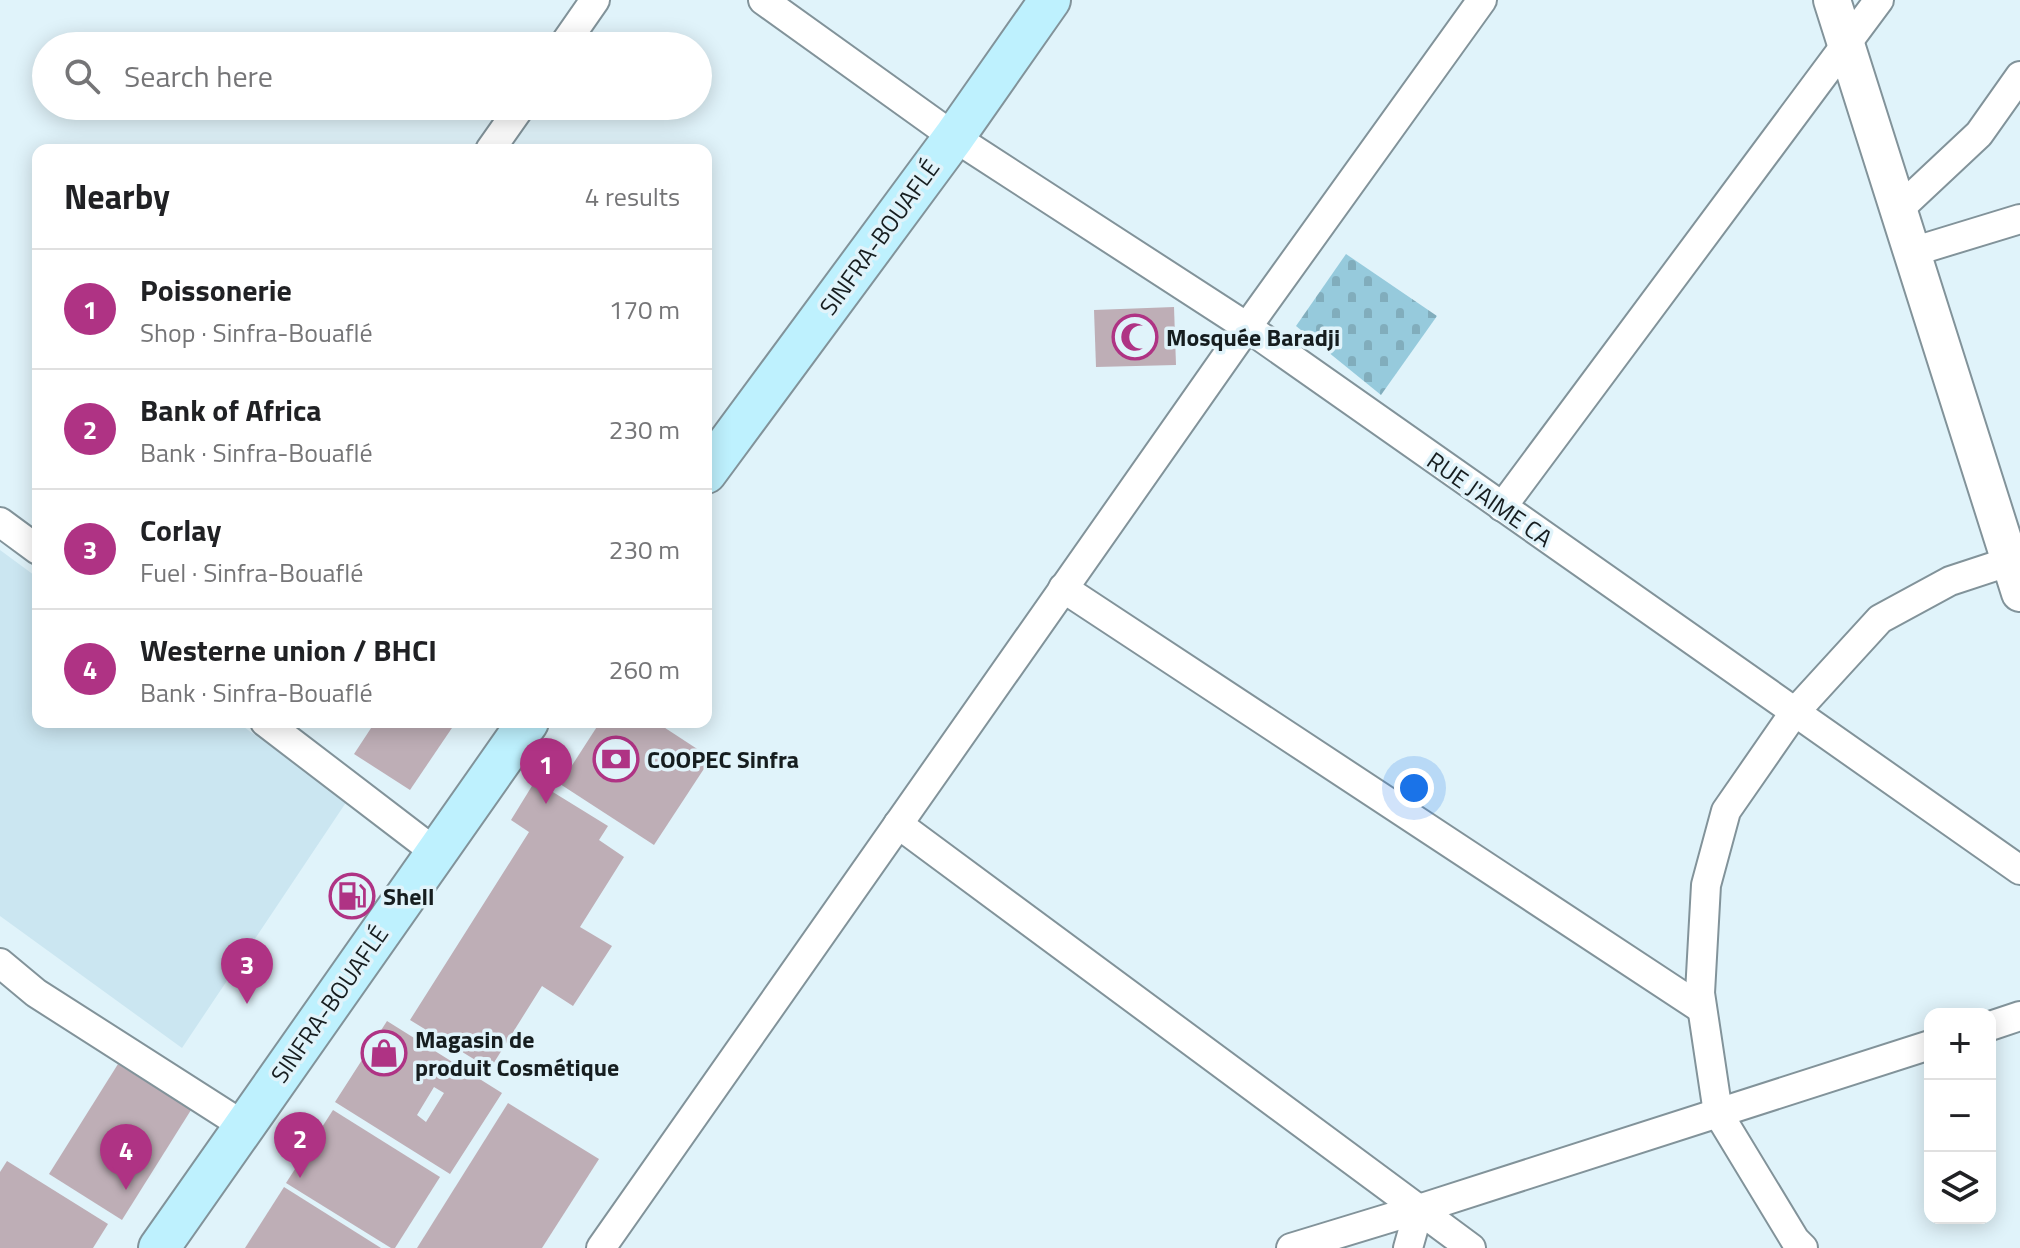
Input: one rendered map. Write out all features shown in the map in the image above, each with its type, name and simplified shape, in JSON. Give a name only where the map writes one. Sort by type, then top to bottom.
[{"type":"main road","name":"SINFRA-BOUAFLÉ","points":[[712,465],[954,137],[1050,0]]},
{"type":"main road","name":"SINFRA-BOUAFLÉ","points":[[159,1248],[524,728]]},
{"type":"street","points":[[573,32],[595,0]]},
{"type":"street","name":"RUE J'AIME CA","points":[[763,0],[954,137],[1247,327],[2020,870]]},
{"type":"street","points":[[601,1248],[1247,327],[1482,0]]},
{"type":"street","points":[[1803,1248],[1795,1240],[1718,1113],[1700,993],[1706,885],[1726,811],[1794,713],[1880,619],[1950,581],[2017,571],[1832,0]]},
{"type":"street","points":[[1502,507],[1879,0]]},
{"type":"street","points":[[1899,209],[1979,134],[2020,76]]},
{"type":"street","points":[[494,144],[511,120]]},
{"type":"street","points":[[1912,252],[2020,219]]},
{"type":"street","points":[[0,522],[32,546]]},
{"type":"street","points":[[1063,588],[1702,1009]]},
{"type":"street","points":[[273,728],[435,852]]},
{"type":"street","points":[[898,824],[1471,1248]]},
{"type":"street","points":[[0,963],[36,993],[244,1126]]},
{"type":"street","points":[[1996,1024],[2020,1016]]},
{"type":"street","points":[[1291,1248],[1924,1047]]},
{"type":"street","points":[[1408,1248],[1419,1209]]},
{"type":"shaded area","points":[[0,550],[32,574],[32,728],[245,728],[347,801],[182,1048],[0,916]]},
{"type":"green space","points":[[1346,254],[1437,316],[1381,395],[1296,326]]},
{"type":"building","name":"Mosquée Baradji","points":[[1174,307],[1176,365],[1096,367],[1094,310]]},
{"type":"building","points":[[371,728],[452,728],[410,790],[354,754]]},
{"type":"building","points":[[596,728],[665,728],[711,758],[654,845],[560,784]]},
{"type":"building","points":[[535,781],[608,826],[599,840],[624,857],[580,927],[612,946],[573,1006],[542,986],[490,1069],[410,1020],[529,832],[511,820]]},
{"type":"building","points":[[387,1021],[502,1093],[450,1174],[335,1102]],"holes":[[[434,1087],[444,1093],[426,1122],[417,1115]]]},
{"type":"building","points":[[118,1064],[191,1110],[122,1220],[49,1174]]},
{"type":"building","points":[[508,1103],[599,1159],[542,1248],[417,1248]]},
{"type":"building","points":[[333,1110],[440,1177],[395,1248],[286,1183]]},
{"type":"building","points":[[7,1161],[108,1224],[93,1248],[0,1248],[0,1172]]},
{"type":"building","points":[[284,1187],[381,1248],[245,1248]]},
{"type":"place","name":"Mosquée Baradji","points":[[1135,337]]},
{"type":"place","name":"COOPEC Sinfra","points":[[616,759]]},
{"type":"place","name":"Poissonerie","points":[[546,804]]},
{"type":"place","name":"Shell","points":[[352,896]]},
{"type":"place","name":"Corlay","points":[[247,1004]]},
{"type":"place","name":"Magasin de produit Cosmétique","points":[[384,1053]]},
{"type":"place","name":"Bank of Africa","points":[[300,1178]]},
{"type":"place","name":"Westerne union / BHCI","points":[[126,1190]]}]
